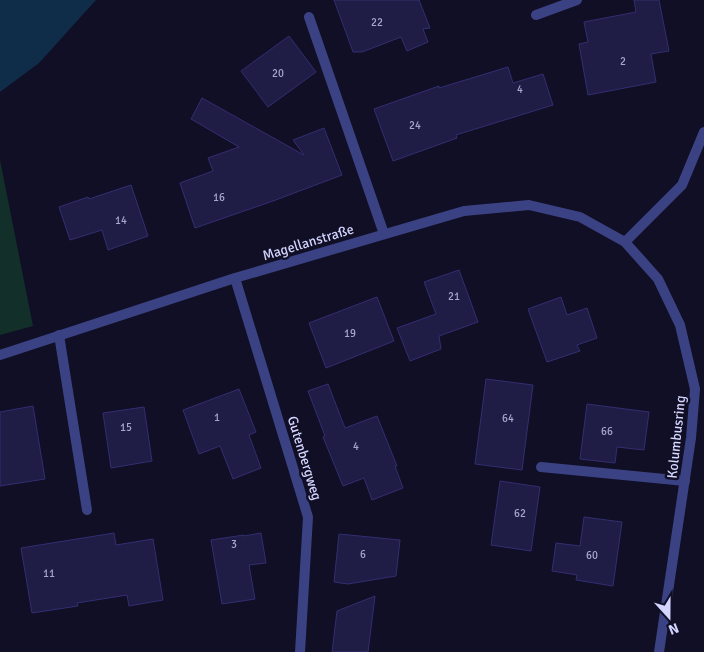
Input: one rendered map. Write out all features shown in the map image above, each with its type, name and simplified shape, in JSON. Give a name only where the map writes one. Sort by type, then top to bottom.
[{"type":"street","points":[[536,15],[577,0]]},
{"type":"street","points":[[309,17],[384,234]]},
{"type":"street","points":[[625,242],[682,185],[704,132]]},
{"type":"street","name":"Magellanstraße","points":[[0,355],[235,278],[464,211],[529,205],[580,217],[625,242]]},
{"type":"street","name":"Kolumbusring","points":[[625,242],[658,279],[680,325],[699,390],[659,652]]},
{"type":"street","name":"Gutenbergweg","points":[[235,278],[308,517],[300,652]]},
{"type":"street","points":[[59,335],[87,510]]},
{"type":"street","points":[[542,467],[685,481]]},
{"type":"green space","points":[[0,160],[33,326],[0,335]]},
{"type":"water","points":[[0,0],[96,0],[39,63],[0,92]]},
{"type":"building","points":[[334,0],[419,0],[430,28],[423,29],[428,42],[407,51],[401,37],[362,52],[353,52]]},
{"type":"building","points":[[634,0],[659,0],[669,51],[651,54],[656,82],[588,95],[579,44],[588,42],[584,22],[636,12]]},
{"type":"building","points":[[289,36],[316,72],[268,107],[241,71]]},
{"type":"building","points":[[508,67],[513,83],[543,74],[553,105],[456,135],[457,138],[393,161],[374,109],[439,86],[439,88]]},
{"type":"building","points":[[202,98],[304,155],[293,140],[324,128],[342,175],[195,228],[180,183],[213,171],[208,158],[239,147],[191,119]]},
{"type":"building","points":[[131,185],[148,236],[108,250],[102,230],[70,240],[59,207]]},
{"type":"building","points":[[459,270],[478,322],[439,336],[441,349],[410,361],[397,328],[436,314],[424,282]]},
{"type":"building","points":[[377,297],[394,341],[326,368],[309,323]]},
{"type":"building","points":[[561,297],[567,315],[587,308],[597,338],[577,345],[580,351],[547,362],[528,309]]},
{"type":"building","points":[[486,379],[533,385],[522,470],[475,464]]},
{"type":"building","points":[[328,384],[345,428],[377,416],[397,466],[395,466],[403,488],[372,500],[364,478],[343,486],[323,437],[325,436],[308,391]]},
{"type":"building","points":[[239,389],[256,432],[249,435],[261,468],[233,479],[220,446],[199,454],[183,410]]},
{"type":"building","points":[[587,404],[649,412],[644,450],[617,447],[615,463],[580,459]]},
{"type":"building","points":[[33,406],[45,479],[0,486],[0,412]]},
{"type":"building","points":[[144,407],[152,461],[111,468],[103,413]]},
{"type":"building","points":[[500,481],[540,487],[531,551],[491,545]]},
{"type":"building","points":[[584,517],[622,522],[613,586],[576,580],[577,575],[552,571],[556,543],[580,546]]},
{"type":"building","points":[[114,533],[116,545],[153,539],[163,600],[129,606],[127,595],[77,603],[78,606],[32,613],[21,548]]},
{"type":"building","points":[[261,533],[266,563],[249,565],[255,599],[222,604],[211,540]]},
{"type":"building","points":[[339,534],[400,540],[396,576],[348,584],[334,582]]},
{"type":"building","points":[[375,596],[368,652],[332,652],[337,611]]}]
